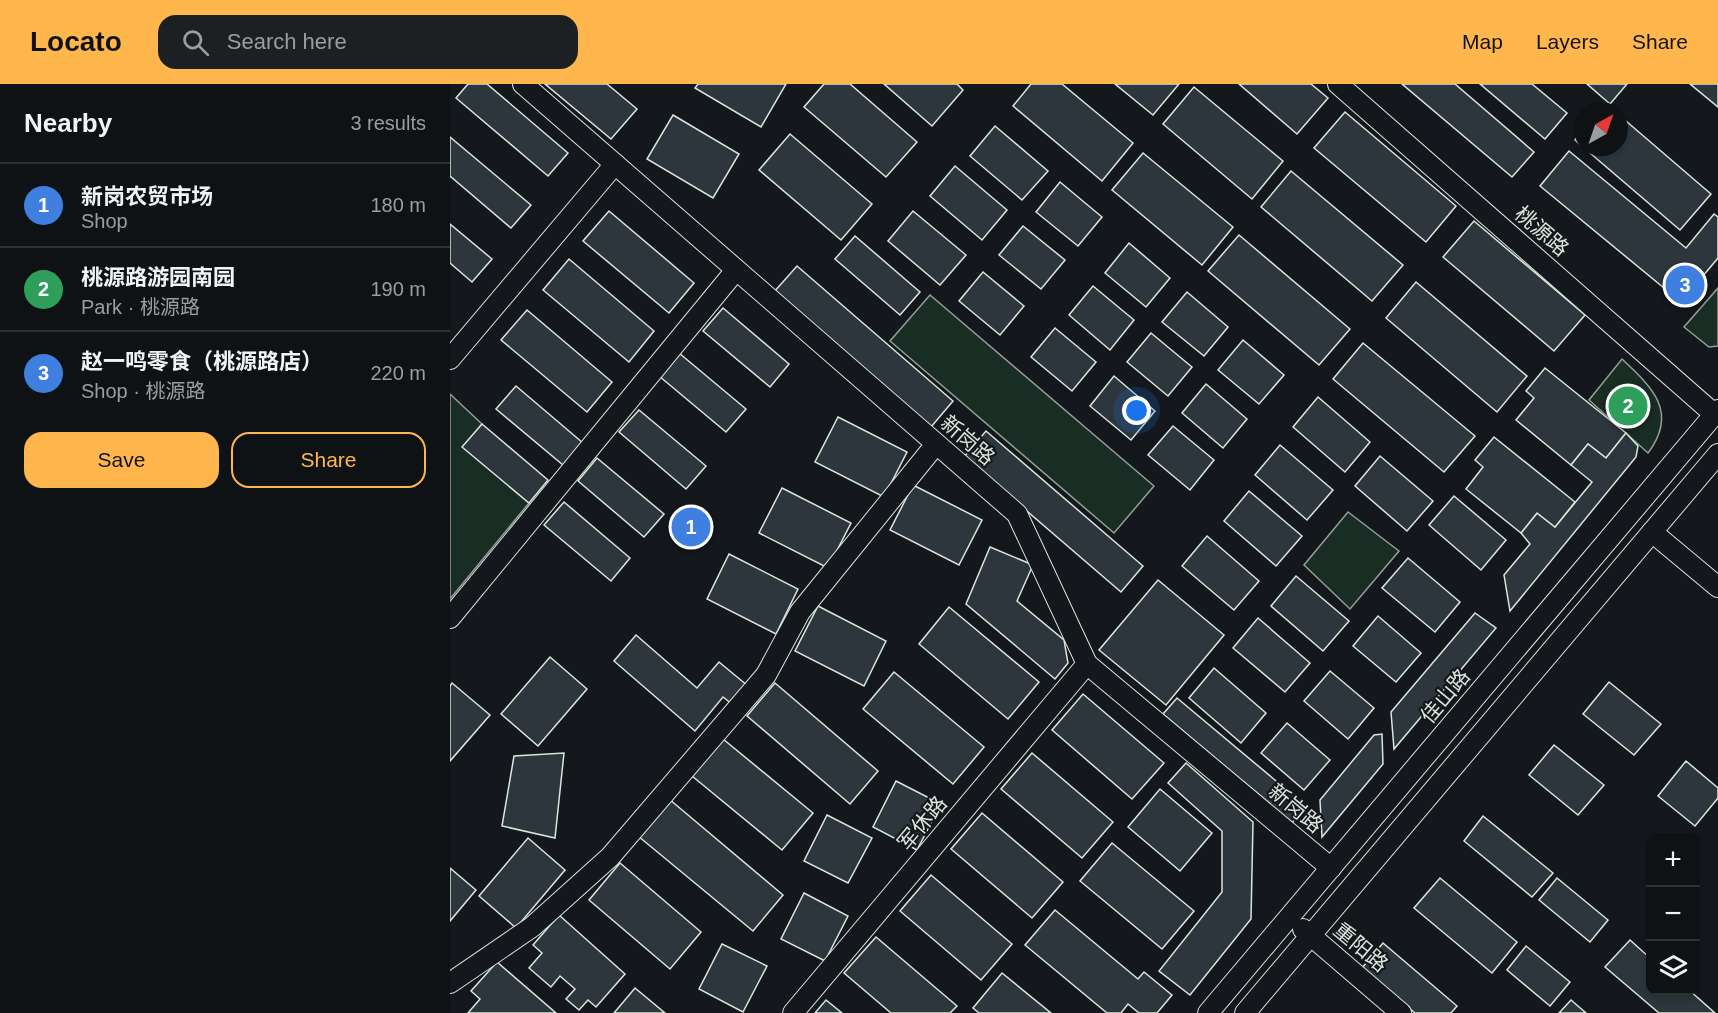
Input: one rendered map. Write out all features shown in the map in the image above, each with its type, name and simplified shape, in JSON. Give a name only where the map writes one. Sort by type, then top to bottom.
[{"type":"street","name":"新岗路","points":[[523,84],[1017,514],[1088,664],[1330,868]]},
{"type":"street","name":"桃源路","points":[[1338,84],[1716,412]]},
{"type":"street","points":[[450,359],[615,164]]},
{"type":"street","points":[[450,618],[736,270]]},
{"type":"street","name":"佳山路","points":[[1208,1013],[1716,412]]},
{"type":"street","points":[[450,983],[532,927],[610,857],[766,675],[800,612],[936,444]]},
{"type":"street","points":[[1245,1013],[1718,454]]},
{"type":"street","points":[[1652,532],[1718,587]]},
{"type":"street","name":"军休路","points":[[793,1013],[1088,664]]},
{"type":"street","name":"重阳路","points":[[1289,917],[1401,1013]]},
{"type":"green space","points":[[1718,288],[1718,346],[1709,347],[1684,327]]},
{"type":"green space","points":[[930,295],[1154,486],[1114,533],[890,341]]},
{"type":"green space","points":[[1622,359],[1652,390],[1658,401],[1661,425],[1657,438],[1648,453],[1589,400]]},
{"type":"green space","points":[[450,394],[482,424],[463,447],[529,503],[450,599]]},
{"type":"green space","points":[[1348,512],[1399,551],[1350,609],[1304,565]]},
{"type":"building","points":[[468,84],[487,84],[568,153],[548,176],[456,98]]},
{"type":"building","points":[[545,84],[607,84],[637,109],[611,139]]},
{"type":"building","points":[[698,84],[786,84],[761,127],[695,88]]},
{"type":"building","points":[[824,84],[850,84],[917,142],[886,177],[804,107]]},
{"type":"building","points":[[884,84],[957,84],[963,90],[932,126]]},
{"type":"building","points":[[1031,84],[1062,84],[1133,143],[1102,181],[1013,106]]},
{"type":"building","points":[[1115,84],[1179,84],[1153,115]]},
{"type":"building","points":[[1239,84],[1311,84],[1328,98],[1297,134]]},
{"type":"building","points":[[1402,84],[1455,84],[1534,152],[1512,177]]},
{"type":"building","points":[[1480,84],[1532,84],[1567,113],[1545,139]]},
{"type":"building","points":[[1587,84],[1627,84],[1612,102],[1608,102]]},
{"type":"building","points":[[1690,84],[1718,84],[1718,107]]},
{"type":"building","points":[[1194,87],[1283,161],[1252,199],[1163,124]]},
{"type":"building","points":[[1345,112],[1456,206],[1426,242],[1314,148]]},
{"type":"building","points":[[673,115],[739,154],[713,198],[647,159]]},
{"type":"building","points":[[1628,123],[1711,194],[1680,230],[1594,156],[1628,156]]},
{"type":"building","points":[[995,126],[1048,171],[1022,200],[970,156]]},
{"type":"building","points":[[790,134],[872,204],[841,240],[759,170]]},
{"type":"building","points":[[450,137],[531,205],[511,228],[450,176]]},
{"type":"building","points":[[1569,151],[1686,248],[1714,214],[1718,217],[1718,258],[1681,302],[1540,186]]},
{"type":"building","points":[[1143,153],[1233,227],[1202,265],[1112,190]]},
{"type":"building","points":[[955,166],[1007,210],[982,240],[930,196]]},
{"type":"building","points":[[1291,171],[1403,265],[1372,301],[1261,207]]},
{"type":"building","points":[[1060,182],[1102,217],[1078,246],[1036,212]]},
{"type":"building","points":[[609,211],[694,283],[669,313],[583,241]]},
{"type":"building","points":[[913,211],[966,255],[940,285],[888,241]]},
{"type":"building","points":[[1474,221],[1585,315],[1554,351],[1443,257]]},
{"type":"building","points":[[450,224],[492,259],[472,282],[450,263]]},
{"type":"building","points":[[1023,226],[1065,260],[1041,289],[999,255]]},
{"type":"building","points":[[1239,235],[1350,329],[1319,365],[1208,271]]},
{"type":"building","points":[[855,236],[920,292],[900,315],[835,259]]},
{"type":"building","points":[[1129,243],[1170,278],[1146,307],[1105,273]]},
{"type":"building","points":[[569,259],[654,331],[629,362],[543,290]]},
{"type":"building","points":[[797,266],[953,401],[931,427],[774,292]]},
{"type":"building","points":[[983,272],[1024,306],[1000,335],[959,301]]},
{"type":"building","points":[[1416,282],[1527,376],[1497,412],[1386,318]]},
{"type":"building","points":[[1093,286],[1134,320],[1110,350],[1069,315]]},
{"type":"building","points":[[1187,292],[1228,327],[1204,356],[1162,322]]},
{"type":"building","points":[[723,308],[789,364],[770,387],[703,331]]},
{"type":"building","points":[[527,310],[612,382],[587,412],[501,340]]},
{"type":"building","points":[[1055,328],[1096,362],[1072,391],[1031,357]]},
{"type":"building","points":[[1151,333],[1192,367],[1168,396],[1127,362]]},
{"type":"building","points":[[1243,340],[1284,375],[1259,404],[1218,370]]},
{"type":"building","points":[[1363,343],[1475,436],[1444,472],[1333,379]]},
{"type":"building","points":[[679,353],[746,409],[726,432],[659,376]]},
{"type":"building","points":[[1545,368],[1626,433],[1606,458],[1588,444],[1571,465],[1516,420],[1534,398],[1526,391]]},
{"type":"building","points":[[1114,376],[1155,411],[1131,440],[1090,406]]},
{"type":"building","points":[[1206,384],[1247,419],[1223,448],[1182,413]]},
{"type":"building","points":[[516,386],[583,443],[563,465],[496,409]]},
{"type":"building","points":[[1318,397],[1370,442],[1345,472],[1293,427]]},
{"type":"building","points":[[639,410],[706,466],[686,489],[619,432]]},
{"type":"building","points":[[838,417],[907,452],[884,497],[815,462]]},
{"type":"building","points":[[482,424],[548,480],[529,503],[462,447]]},
{"type":"building","points":[[1173,426],[1214,460],[1190,490],[1148,455]]},
{"type":"building","points":[[986,431],[1143,566],[1121,592],[964,457]]},
{"type":"building","points":[[1626,433],[1638,446],[1636,457],[1510,611],[1504,575],[1530,544],[1521,533],[1537,513],[1555,527],[1592,482],[1571,465],[1588,444],[1606,458]]},
{"type":"building","points":[[1494,437],[1575,502],[1555,527],[1537,513],[1521,533],[1466,489],[1483,467],[1475,460]]},
{"type":"building","points":[[1280,445],[1333,490],[1307,520],[1255,475]]},
{"type":"building","points":[[1380,456],[1433,501],[1407,531],[1355,486]]},
{"type":"building","points":[[597,458],[664,514],[644,537],[578,481]]},
{"type":"building","points":[[913,485],[982,520],[959,565],[890,530]]},
{"type":"building","points":[[782,488],[851,523],[828,568],[759,533]]},
{"type":"building","points":[[1249,491],[1302,536],[1276,566],[1224,521]]},
{"type":"building","points":[[1454,496],[1506,540],[1481,570],[1429,525]]},
{"type":"building","points":[[564,502],[630,558],[611,581],[544,525]]},
{"type":"building","points":[[1207,536],[1259,581],[1234,610],[1182,566]]},
{"type":"building","points":[[990,547],[1033,565],[1017,601],[1064,640],[1068,663],[1055,679],[966,604]]},
{"type":"building","points":[[729,554],[798,589],[776,634],[707,599]]},
{"type":"building","points":[[1408,558],[1460,602],[1435,632],[1382,588]]},
{"type":"building","points":[[1296,576],[1349,621],[1323,651],[1271,606]]},
{"type":"building","points":[[1158,580],[1224,635],[1166,705],[1099,650]]},
{"type":"building","points":[[818,606],[886,641],[864,686],[795,651]]},
{"type":"building","points":[[949,607],[1039,682],[1008,719],[919,644]]},
{"type":"building","points":[[1475,613],[1496,628],[1394,749],[1391,712]]},
{"type":"building","points":[[1378,616],[1421,653],[1396,682],[1353,646]]},
{"type":"building","points":[[1258,618],[1310,663],[1285,692],[1233,648]]},
{"type":"building","points":[[636,635],[697,688],[719,662],[748,686],[732,704],[723,697],[695,731],[614,661]]},
{"type":"building","points":[[550,657],[587,689],[538,746],[501,714]]},
{"type":"building","points":[[1214,668],[1266,713],[1241,743],[1189,698]]},
{"type":"building","points":[[1330,671],[1374,708],[1348,739],[1304,701]]},
{"type":"building","points":[[894,672],[984,747],[953,784],[863,709]]},
{"type":"building","points":[[1609,682],[1661,724],[1634,755],[1583,714]]},
{"type":"building","points":[[452,683],[490,715],[450,761],[450,686]]},
{"type":"building","points":[[775,683],[878,771],[850,804],[747,716]]},
{"type":"building","points":[[1083,694],[1164,763],[1132,799],[1052,730]]},
{"type":"building","points":[[1177,698],[1306,806],[1292,823],[1163,714]]},
{"type":"building","points":[[1287,723],[1330,760],[1304,790],[1261,753]]},
{"type":"building","points":[[1382,734],[1383,764],[1322,837],[1320,800],[1374,735]]},
{"type":"building","points":[[723,739],[813,813],[782,850],[692,776]]},
{"type":"building","points":[[1554,745],[1604,785],[1578,815],[1529,775]]},
{"type":"building","points":[[564,753],[555,838],[502,826],[514,756]]},
{"type":"building","points":[[1032,753],[1113,822],[1082,858],[1001,789]]},
{"type":"building","points":[[1686,761],[1718,788],[1718,798],[1695,826],[1658,796]]},
{"type":"building","points":[[1186,763],[1253,822],[1251,919],[1190,995],[1159,971],[1222,892],[1222,831],[1168,783]]},
{"type":"building","points":[[896,781],[941,804],[917,850],[873,827]]},
{"type":"building","points":[[1160,789],[1212,833],[1180,871],[1128,827]]},
{"type":"building","points":[[669,799],[783,895],[753,931],[638,836]]},
{"type":"building","points":[[982,813],[1063,882],[1032,918],[951,849]]},
{"type":"building","points":[[827,815],[872,838],[848,883],[804,861]]},
{"type":"building","points":[[1483,816],[1553,873],[1532,897],[1464,841]]},
{"type":"building","points":[[528,838],[565,870],[516,928],[479,896]]},
{"type":"building","points":[[1112,843],[1194,911],[1162,949],[1080,881]]},
{"type":"building","points":[[620,863],[701,932],[670,969],[589,900]]},
{"type":"building","points":[[450,868],[476,890],[450,921]]},
{"type":"building","points":[[931,875],[1012,944],[981,980],[900,911]]},
{"type":"building","points":[[1440,878],[1517,942],[1492,973],[1414,908]]},
{"type":"building","points":[[1557,878],[1608,920],[1590,942],[1539,900]]},
{"type":"building","points":[[804,893],[848,916],[825,961],[781,939]]},
{"type":"building","points":[[1055,910],[1138,979],[1144,972],[1172,995],[1157,1013],[1139,1013],[1128,1004],[1121,1013],[1107,1013],[1025,945]]},
{"type":"building","points":[[559,915],[625,974],[596,1007],[588,1000],[579,1010],[566,999],[575,989],[560,976],[551,987],[529,968],[542,953],[533,945]]},
{"type":"building","points":[[876,937],[957,1006],[950,1013],[891,1013],[844,973]]},
{"type":"building","points":[[1630,940],[1646,954],[1646,995],[1695,995],[1715,1013],[1659,1013],[1605,967]]},
{"type":"building","points":[[1383,943],[1457,1006],[1451,1013],[1415,1013],[1362,968]]},
{"type":"building","points":[[722,944],[767,966],[743,1012],[699,989]]},
{"type":"building","points":[[1526,946],[1570,982],[1550,1006],[1507,970]]},
{"type":"building","points":[[497,962],[556,1013],[468,1013],[480,999],[471,991]]},
{"type":"building","points":[[1002,973],[1051,1013],[979,1013],[973,1008]]},
{"type":"building","points":[[635,988],[665,1013],[614,1013]]},
{"type":"building","points":[[826,1000],[842,1013],[815,1013]]},
{"type":"building","points":[[1571,1000],[1586,1013],[1559,1013]]},
{"type":"place","name":"赵一鸣零食（桃源路店）","points":[[1685,285]]},
{"type":"place","name":"桃源路游园南园","points":[[1628,406]]},
{"type":"place","name":"新岗农贸市场","points":[[691,527]]}]
